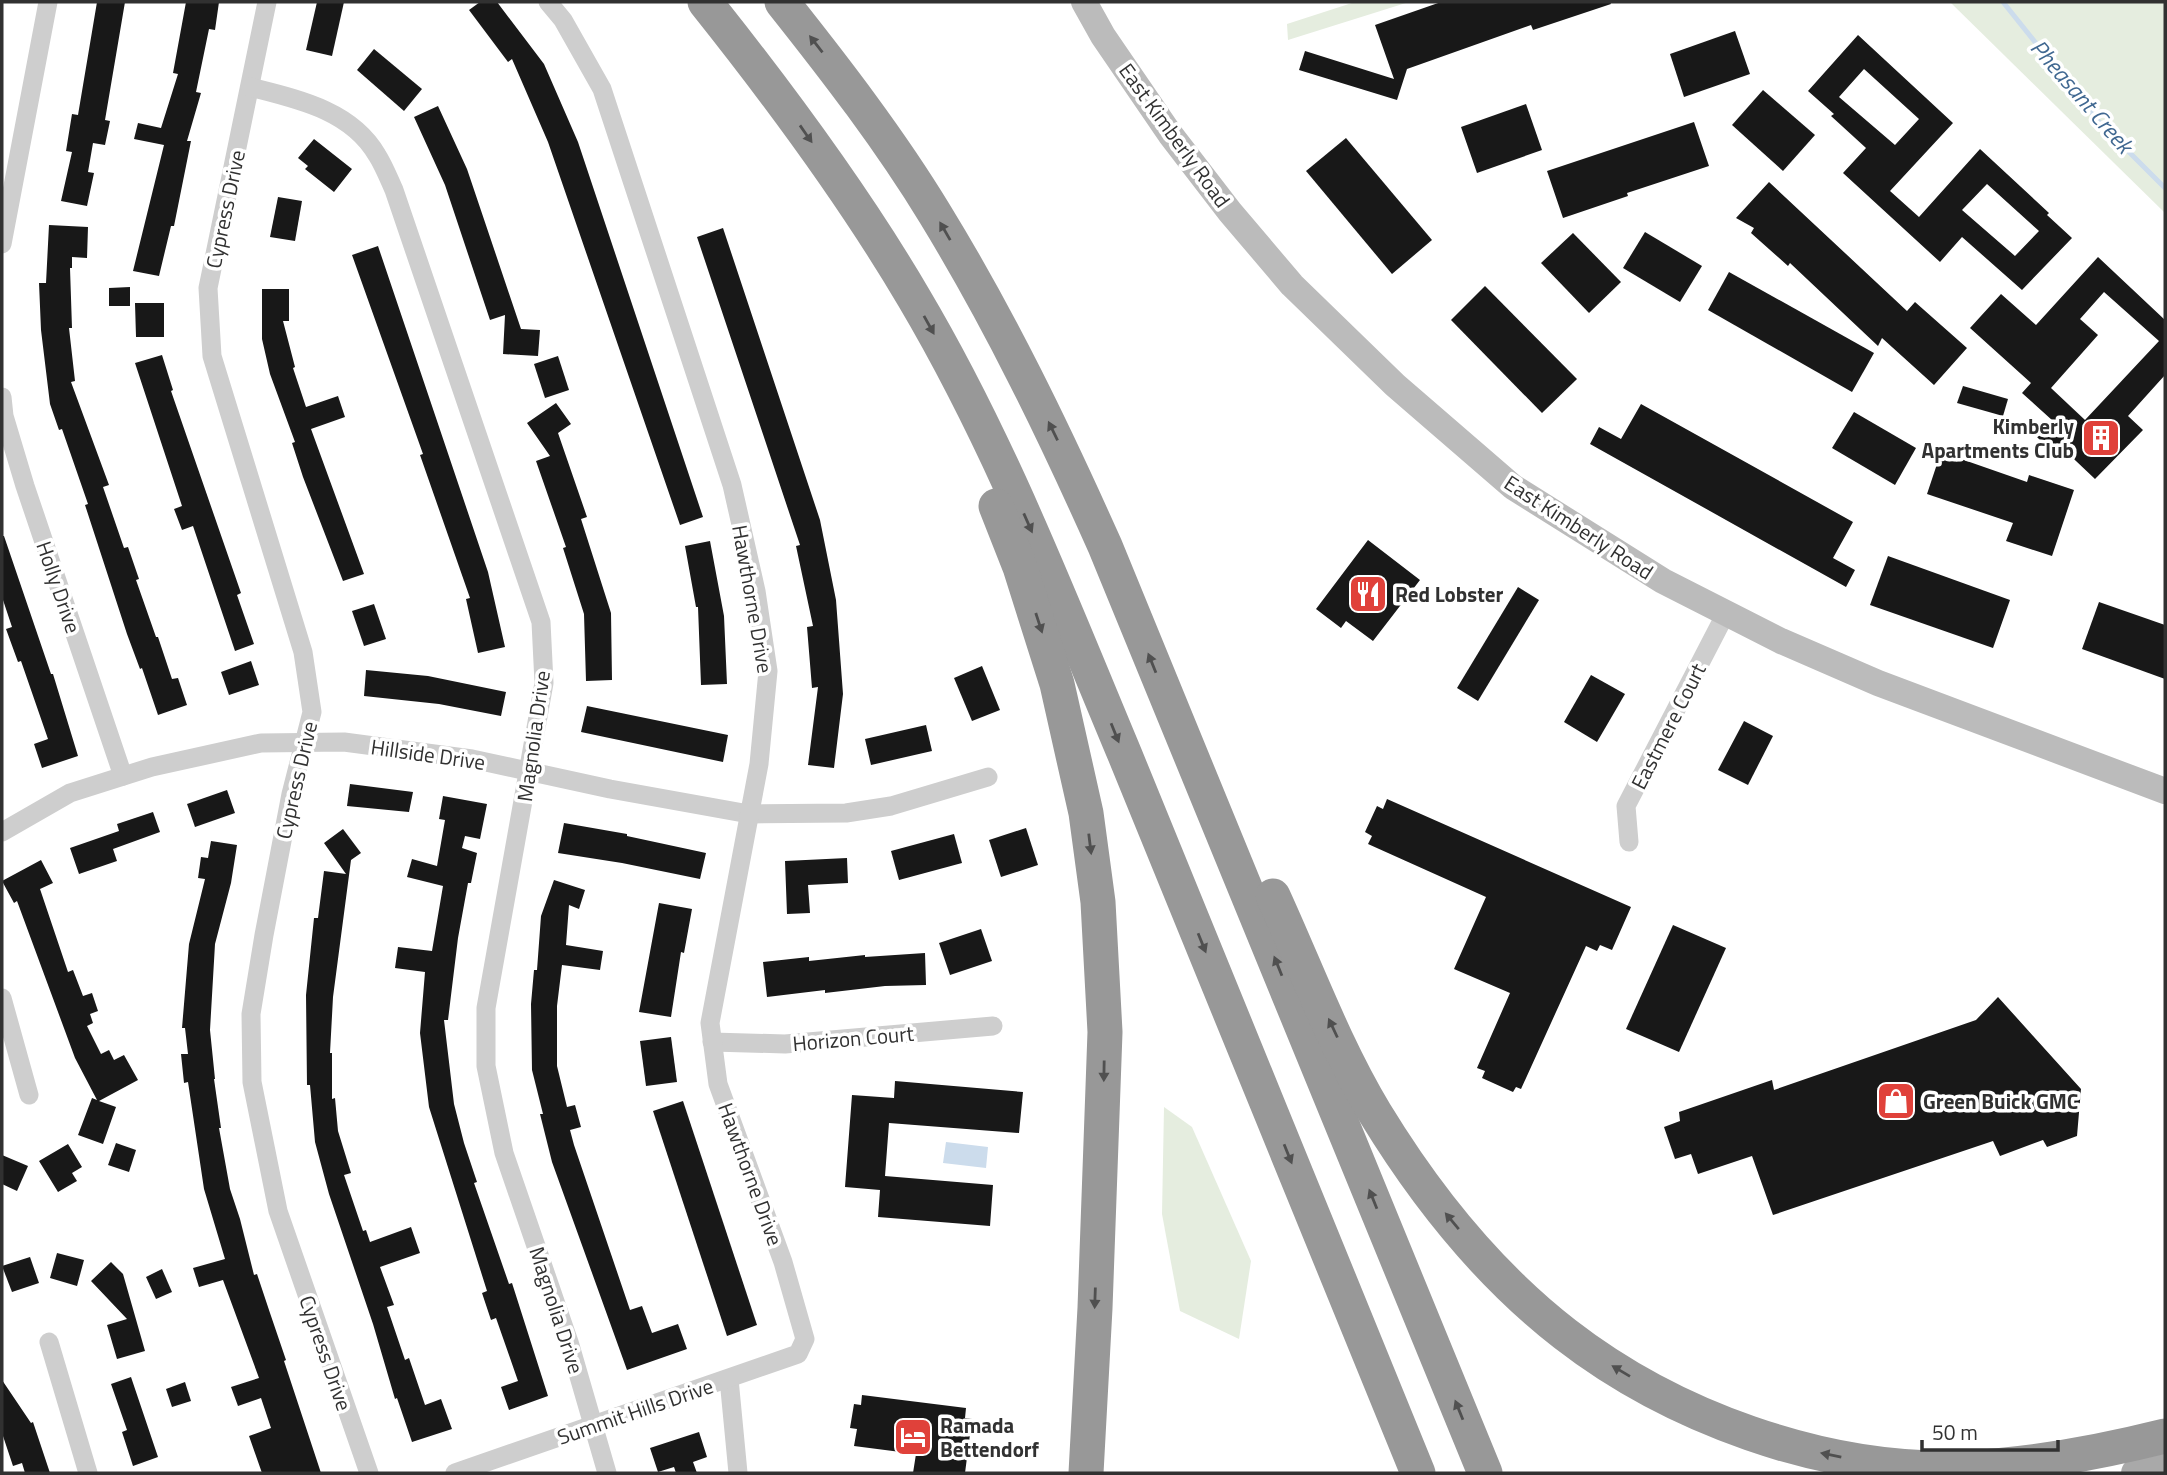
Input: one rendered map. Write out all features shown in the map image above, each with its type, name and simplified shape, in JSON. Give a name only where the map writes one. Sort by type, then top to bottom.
[{"type":"highway","points":[[705,2],[786,106],[866,221],[914,298],[1002,463],[1068,615],[1419,1473]]},
{"type":"highway","points":[[782,2],[876,125],[920,190],[1002,330],[1060,446],[1105,546],[1485,1473]]},
{"type":"highway","points":[[966,395],[976,456],[1020,567],[1057,684],[1086,813],[1098,902],[1104,1056],[1086,1473]]},
{"type":"highway","points":[[1216,816],[1251,849],[1353,1073],[1376,1113],[1442,1208],[1498,1273],[1527,1301],[1565,1334],[1612,1366],[1656,1391],[1736,1429],[1822,1453],[1867,1461],[1955,1468],[2006,1465],[2061,1458],[2165,1436]]},
{"type":"main road","name":"East Kimberly Road","points":[[1084,2],[1103,36],[1170,134],[1230,212],[1292,285],[1370,362],[1513,487],[1663,581],[1781,641],[1878,683],[2165,792]]},
{"type":"main road","points":[[2136,1473],[2165,1464]]},
{"type":"street","points":[[2,244],[48,2]]},
{"type":"street","name":"Cypress Drive","points":[[267,2],[208,288],[212,356],[303,652],[312,712],[279,858],[251,1014],[252,1082],[278,1211],[369,1473]]},
{"type":"street","name":"Hawthorne Drive","points":[[548,2],[563,20],[602,89],[732,485],[756,591],[768,671],[759,764],[709,1023],[718,1084],[783,1262],[805,1339]]},
{"type":"street","name":"Magnolia Drive","points":[[250,86],[308,102],[347,121],[376,153],[394,190],[541,622],[544,683],[486,1008],[486,1066],[505,1153],[569,1342],[607,1473]]},
{"type":"street","name":"Holly Drive","points":[[2,397],[4,416],[24,485],[123,776]]},
{"type":"street","name":"Eastmere Court","points":[[1629,842],[1626,806],[1727,613]]},
{"type":"street","name":"Hillside Drive","points":[[2,832],[70,793],[152,767],[261,743],[357,744],[472,759],[610,789],[749,814],[846,813],[891,806],[988,777]]},
{"type":"street","points":[[2,998],[29,1095]]},
{"type":"street","name":"Horizon Court","points":[[712,1042],[785,1044],[993,1026]]},
{"type":"street","name":"Summit Hills Drive","points":[[455,1473],[798,1354],[805,1339]]},
{"type":"street","points":[[49,1342],[88,1473]]},
{"type":"street","points":[[729,1379],[738,1473]]},
{"type":"shaded area","points":[[1355,2],[1409,2],[1288,40],[1287,24]]},
{"type":"shaded area","points":[[1950,2],[2165,2],[2165,213]]},
{"type":"shaded area","points":[[1164,1107],[1192,1127],[1251,1261],[1239,1339],[1180,1311],[1162,1214]]},
{"type":"water","points":[[946,1142],[988,1147],[986,1168],[943,1163]]},
{"type":"building","points":[[97,2],[125,2],[105,120],[110,121],[105,145],[93,143],[88,172],[94,173],[87,206],[61,201],[72,152],[66,151],[72,114],[78,115]]},
{"type":"building","points":[[186,2],[219,2],[215,30],[209,29],[196,92],[201,93],[187,141],[191,141],[174,226],[171,226],[159,276],[133,271],[164,145],[134,139],[138,123],[161,128],[178,74],[173,73]]},
{"type":"building","points":[[317,2],[344,2],[332,56],[306,50]]},
{"type":"building","points":[[480,2],[497,2],[544,64],[578,142],[703,517],[680,525],[548,142],[512,59],[508,62],[469,10]]},
{"type":"building","points":[[1441,2],[1611,4],[1533,30],[1531,25],[1407,69],[1397,100],[1299,70],[1305,51],[1394,79],[1375,25]]},
{"type":"building","points":[[1735,31],[1750,74],[1684,97],[1670,54]]},
{"type":"building","points":[[1858,35],[1953,123],[1890,191],[1919,217],[1980,149],[2072,238],[2022,290],[1962,237],[1940,262],[1843,173],[1866,148],[1808,91]],"holes":[[[1864,69],[1919,119],[1895,145],[1839,97]],[[1987,184],[2039,231],[2015,256],[1962,210]]]},
{"type":"building","points":[[374,49],[422,89],[404,111],[357,70]]},
{"type":"building","points":[[1763,90],[1815,135],[1783,171],[1732,125]]},
{"type":"building","points":[[1526,104],[1542,150],[1477,173],[1461,127]]},
{"type":"building","points":[[438,106],[467,169],[521,329],[540,330],[538,356],[503,354],[505,315],[490,320],[445,185],[414,117]]},
{"type":"building","points":[[1694,122],[1709,166],[1563,218],[1547,171]]},
{"type":"building","points":[[1346,138],[1432,240],[1392,274],[1306,171]]},
{"type":"building","points":[[314,139],[352,169],[334,192],[305,169],[308,166],[298,158]]},
{"type":"building","points":[[1769,182],[1907,311],[1915,302],[1967,348],[1934,385],[1882,338],[1878,346],[1790,263],[1788,266],[1751,233],[1754,228],[1736,218]]},
{"type":"building","points":[[278,197],[302,201],[295,241],[270,237]]},
{"type":"building","points":[[49,225],[88,227],[87,258],[72,257],[70,268],[72,328],[69,328],[75,381],[71,382],[109,485],[103,487],[124,548],[128,547],[139,579],[136,580],[172,679],[178,678],[187,705],[158,715],[127,634],[85,505],[88,504],[62,429],[59,430],[50,404],[41,330],[39,283],[46,283]]},
{"type":"building","points":[[723,228],[820,520],[836,600],[843,694],[834,768],[808,765],[818,687],[812,688],[807,627],[813,626],[796,546],[800,545],[697,237]]},
{"type":"building","points":[[1645,232],[1702,266],[1680,302],[1623,268]]},
{"type":"building","points":[[1573,233],[1621,282],[1589,313],[1541,263]]},
{"type":"building","points":[[378,246],[488,572],[505,647],[478,653],[466,599],[470,598],[420,455],[423,454],[352,255]]},
{"type":"building","points":[[2098,257],[2165,320],[2165,375],[2128,416],[2143,430],[2095,479],[2057,443],[2050,450],[2037,437],[2053,421],[2022,393],[2031,383],[1970,328],[2001,294],[2036,325]],"holes":[[[2104,292],[2159,341],[2085,420],[2051,388],[2098,335],[2080,319]]]},
{"type":"building","points":[[1729,272],[1874,353],[1852,392],[1708,310]]},
{"type":"building","points":[[1485,286],[1577,379],[1542,413],[1451,320]]},
{"type":"building","points":[[130,287],[130,306],[109,306],[109,288]]},
{"type":"building","points":[[262,289],[289,289],[289,321],[283,321],[295,367],[293,368],[306,407],[338,396],[345,417],[311,429],[364,574],[343,581],[303,477],[292,443],[295,442],[270,374],[262,339]]},
{"type":"building","points":[[135,303],[164,303],[164,337],[136,337]]},
{"type":"building","points":[[162,355],[173,390],[171,391],[241,593],[237,595],[254,644],[235,651],[193,526],[182,530],[174,509],[182,506],[135,363]]},
{"type":"building","points":[[558,356],[569,390],[545,398],[534,364]]},
{"type":"building","points":[[1963,386],[2008,399],[2003,416],[1957,403]]},
{"type":"building","points":[[556,403],[571,424],[558,433],[587,517],[581,519],[611,613],[612,680],[586,681],[584,614],[563,548],[566,547],[536,461],[550,456],[527,423]]},
{"type":"building","points":[[1641,404],[1853,522],[1833,558],[1855,570],[1846,587],[1590,444],[1599,427],[1621,439]]},
{"type":"building","points":[[1854,412],[1916,448],[1895,485],[1832,448]]},
{"type":"building","points":[[1941,452],[2027,482],[2029,475],[2074,490],[2052,556],[2006,541],[2013,523],[1927,494]]},
{"type":"building","points":[[2,536],[53,674],[78,756],[42,768],[34,744],[48,739],[21,661],[18,662],[6,629],[12,627],[2,597]]},
{"type":"building","name":"Red Lobster","points":[[1368,540],[1420,580],[1373,641],[1346,621],[1341,628],[1316,609]]},
{"type":"building","points":[[710,541],[724,616],[727,684],[701,685],[698,607],[685,546]]},
{"type":"building","points":[[1888,556],[2010,600],[1993,648],[1870,605]]},
{"type":"building","points":[[1518,587],[1539,600],[1478,701],[1457,688]]},
{"type":"building","points":[[2099,602],[2165,625],[2165,679],[2082,649]]},
{"type":"building","points":[[374,604],[386,639],[364,646],[352,611]]},
{"type":"building","points":[[251,661],[259,685],[229,695],[221,672]]},
{"type":"building","points":[[982,666],[1000,710],[972,721],[954,678]]},
{"type":"building","points":[[366,670],[428,676],[506,692],[501,716],[439,704],[364,696]]},
{"type":"building","points":[[1591,675],[1625,694],[1597,742],[1564,722]]},
{"type":"building","points":[[587,706],[728,735],[723,762],[581,732]]},
{"type":"building","points":[[1744,721],[1773,736],[1748,785],[1718,770]]},
{"type":"building","points":[[926,725],[932,751],[871,765],[865,739]]},
{"type":"building","points":[[350,784],[413,792],[409,812],[347,806]]},
{"type":"building","points":[[227,790],[235,813],[195,827],[187,804]]},
{"type":"building","points":[[443,796],[487,804],[480,839],[465,836],[462,848],[477,853],[471,883],[468,883],[458,938],[448,1020],[444,1020],[454,1104],[477,1182],[474,1183],[509,1284],[512,1283],[548,1396],[509,1410],[501,1387],[518,1381],[496,1318],[491,1320],[482,1293],[487,1291],[429,1107],[420,1033],[425,972],[395,968],[398,947],[432,951],[443,886],[407,877],[412,859],[437,866],[445,820],[439,819]]},
{"type":"building","points":[[1387,799],[1631,907],[1612,950],[1600,945],[1597,951],[1586,946],[1521,1089],[1516,1087],[1513,1092],[1482,1078],[1485,1071],[1477,1068],[1510,993],[1454,969],[1486,897],[1368,844],[1372,836],[1365,832],[1377,806],[1383,809]]},
{"type":"building","points":[[153,812],[160,832],[113,849],[117,861],[79,874],[70,848],[119,831],[117,824]]},
{"type":"building","points":[[564,823],[627,834],[706,853],[700,879],[558,853]]},
{"type":"building","points":[[1026,828],[1038,865],[1001,877],[989,840]]},
{"type":"building","points":[[343,829],[361,853],[351,860],[333,997],[330,1053],[332,1099],[335,1098],[338,1131],[351,1173],[344,1175],[363,1231],[366,1230],[370,1242],[411,1227],[420,1253],[380,1267],[394,1305],[387,1307],[405,1360],[409,1358],[425,1405],[441,1399],[452,1429],[412,1442],[397,1398],[395,1399],[329,1194],[315,1142],[310,1085],[307,1085],[306,995],[314,918],[318,918],[324,871],[346,874],[324,843]]},
{"type":"building","points":[[954,834],[962,863],[899,880],[891,851]]},
{"type":"building","points":[[211,841],[237,845],[231,883],[215,944],[210,1030],[219,1128],[230,1189],[254,1275],[257,1274],[321,1473],[262,1473],[249,1436],[271,1428],[261,1398],[238,1406],[231,1387],[259,1378],[223,1280],[199,1287],[193,1268],[225,1259],[204,1189],[188,1082],[184,1083],[181,1054],[188,1054],[185,1028],[182,1028],[189,944],[205,879],[198,878],[201,857],[208,858]]},
{"type":"building","points":[[847,858],[848,883],[808,885],[810,913],[787,914],[785,861]]},
{"type":"building","points":[[41,860],[53,883],[40,889],[68,972],[73,970],[83,996],[92,993],[98,1011],[90,1014],[93,1023],[87,1026],[101,1054],[109,1050],[114,1060],[124,1055],[138,1080],[99,1101],[116,1107],[103,1144],[78,1135],[92,1098],[97,1100],[75,1058],[17,901],[14,903],[2,881]]},
{"type":"building","points":[[554,880],[585,890],[579,909],[569,905],[566,945],[603,951],[600,970],[562,965],[557,1006],[557,1066],[567,1107],[575,1105],[581,1127],[570,1130],[574,1145],[630,1310],[642,1306],[652,1333],[678,1324],[687,1349],[627,1370],[552,1162],[532,1070],[531,1004],[534,970],[537,970],[541,916]]},
{"type":"building","points":[[659,903],[692,909],[684,953],[681,952],[671,1017],[639,1012]]},
{"type":"building","points":[[1673,925],[1726,948],[1679,1052],[1626,1029]]},
{"type":"building","points":[[981,929],[992,961],[950,975],[939,943]]},
{"type":"building","points":[[925,953],[926,985],[885,986],[825,993],[825,990],[767,997],[763,962],[809,957],[809,961],[865,955]]},
{"type":"building","name":"Green Buick GMC","points":[[1998,997],[2081,1089],[2077,1136],[2047,1147],[2043,1140],[2000,1156],[1993,1141],[1773,1215],[1752,1156],[1698,1174],[1691,1154],[1675,1159],[1664,1127],[1680,1121],[1679,1112],[1772,1080],[1774,1090],[1976,1020]]},
{"type":"building","points":[[671,1037],[677,1082],[646,1086],[640,1041]]},
{"type":"building","points":[[895,1081],[1023,1092],[1019,1133],[889,1123],[885,1176],[993,1185],[990,1226],[878,1217],[880,1190],[845,1187],[852,1095],[894,1098]]},
{"type":"building","points":[[683,1101],[757,1325],[727,1336],[653,1111]]},
{"type":"building","points":[[116,1143],[136,1150],[129,1172],[108,1165]]},
{"type":"building","points":[[68,1144],[82,1167],[72,1173],[77,1181],[58,1192],[39,1161]]},
{"type":"building","points":[[2,1155],[28,1166],[17,1191],[2,1184]]},
{"type":"building","points":[[57,1253],[84,1260],[77,1286],[50,1278]]},
{"type":"building","points":[[30,1257],[39,1283],[12,1292],[2,1266]]},
{"type":"building","points":[[111,1262],[123,1274],[145,1351],[117,1359],[107,1325],[127,1319],[91,1281]]},
{"type":"building","points":[[162,1269],[172,1292],[156,1299],[146,1277]]},
{"type":"building","points":[[131,1377],[158,1457],[133,1466],[122,1432],[127,1430],[111,1384]]},
{"type":"building","points":[[2,1380],[31,1423],[33,1422],[50,1473],[25,1473],[22,1463],[13,1466],[2,1433]]},
{"type":"building","points":[[185,1382],[191,1401],[172,1407],[166,1389]]},
{"type":"building","name":"Ramada Bettendorf","points":[[862,1395],[966,1408],[965,1418],[972,1419],[965,1473],[913,1473],[916,1454],[854,1446],[857,1429],[850,1428],[854,1404],[861,1405]]},
{"type":"building","points":[[699,1432],[707,1457],[693,1462],[697,1473],[676,1473],[674,1467],[658,1472],[650,1448]]},
{"type":"waterway","name":"Pheasant Creek","points":[[2003,2],[2100,123],[2165,188]]},
{"type":"place","name":"Kimberly Apartments Club","points":[[2101,438]]},
{"type":"place","name":"Red Lobster","points":[[1368,594]]},
{"type":"place","name":"Green Buick GMC","points":[[1896,1101]]},
{"type":"place","name":"Ramada Bettendorf","points":[[913,1437]]}]
